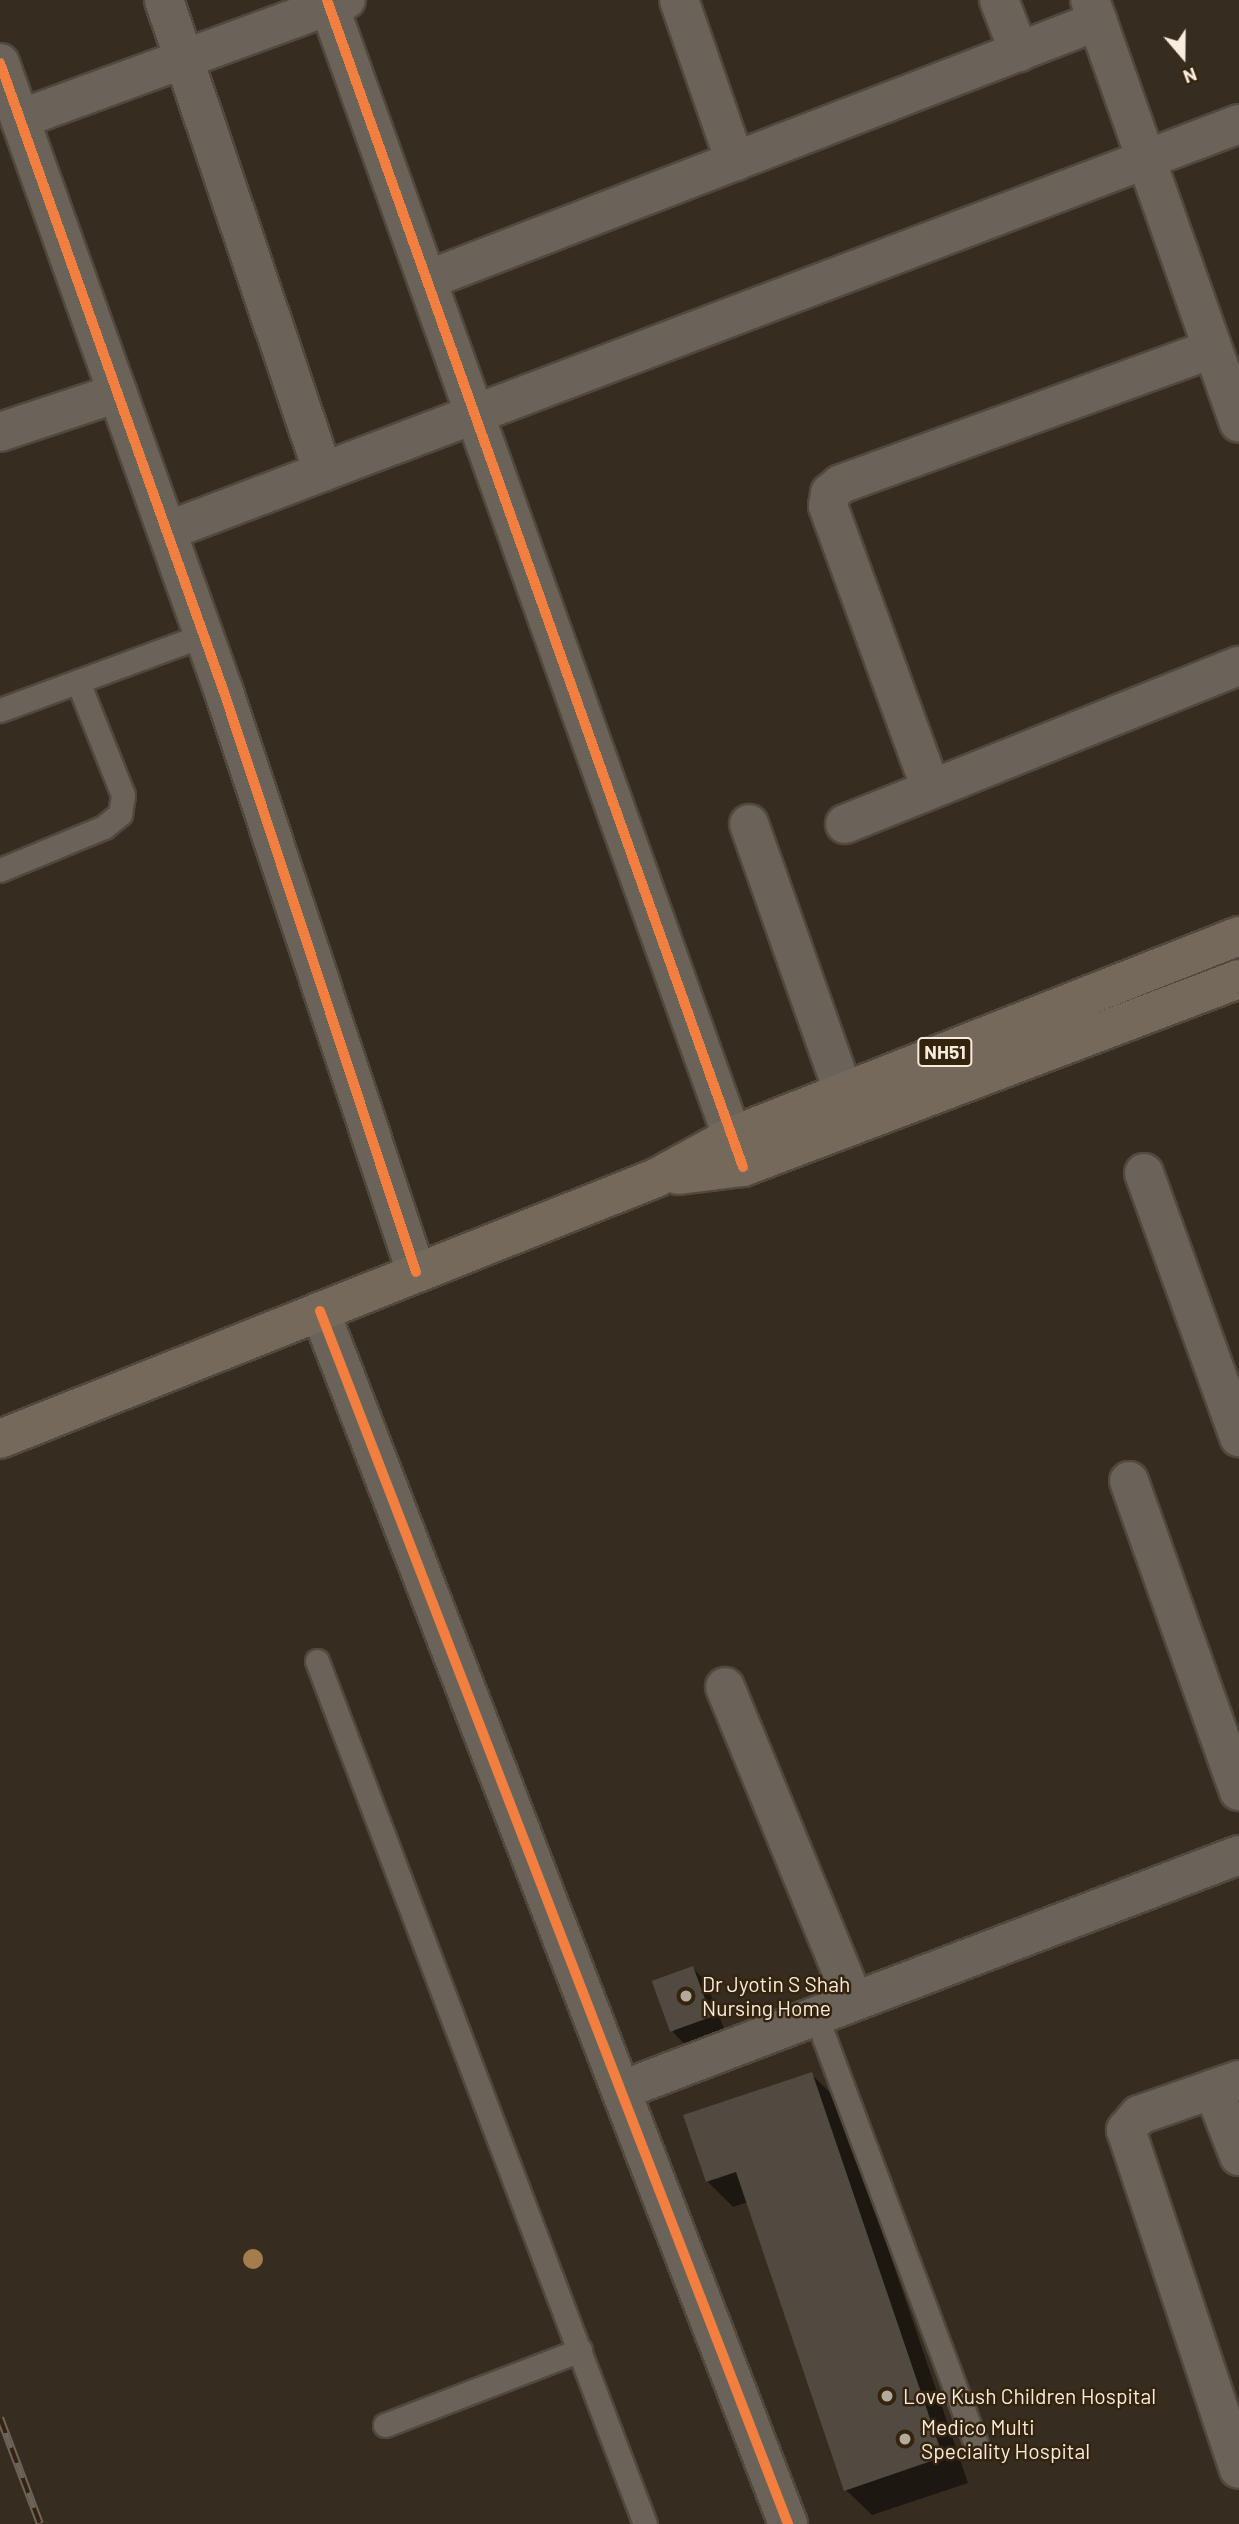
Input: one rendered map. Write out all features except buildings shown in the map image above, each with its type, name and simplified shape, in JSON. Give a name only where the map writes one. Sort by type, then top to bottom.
[{"type":"highway","name":"NH51","points":[[0,1439],[656,1178],[738,1152],[849,1108],[1239,936]]},
{"type":"highway","name":"NH51","points":[[849,1108],[1239,979]]},
{"type":"street","points":[[164,0],[323,471]]},
{"type":"street","points":[[679,0],[734,162]]},
{"type":"street","points":[[999,0],[1019,52]]},
{"type":"street","points":[[20,119],[334,2],[474,414],[738,1152]]},
{"type":"street","points":[[427,280],[1019,52],[1094,11],[1143,161],[1239,423]]},
{"type":"street","points":[[0,63],[204,635],[416,1272]]},
{"type":"street","points":[[167,531],[1239,124]]},
{"type":"street","points":[[932,789],[828,506],[830,493],[841,484],[1212,349]]},
{"type":"street","points":[[0,432],[118,393]]},
{"type":"street","points":[[845,824],[1239,666]]},
{"type":"street","points":[[749,824],[849,1108]]},
{"type":"street","points":[[1144,1173],[1239,1437]]},
{"type":"street","points":[[320,1311],[788,2524]]},
{"type":"street","points":[[1129,1481],[1239,1791]]},
{"type":"street","points":[[725,1687],[854,2001]]},
{"type":"street","points":[[622,2090],[1239,1855]]},
{"type":"street","points":[[1239,2156],[1226,2084],[1139,2115],[1126,2130],[1239,2469]]},
{"type":"lane","points":[[0,710],[204,635]]},
{"type":"lane","points":[[0,870],[104,827],[120,814],[123,795],[78,682]]},
{"type":"lane","points":[[317,1661],[645,2524]]},
{"type":"lane","points":[[816,2016],[976,2443]]},
{"type":"lane","points":[[385,2425],[579,2350]]},
{"type":"railway","points":[[0,2418],[40,2524]]},
{"type":"cycle path","points":[[327,0],[743,1167]]},
{"type":"cycle path","points":[[0,63],[224,692],[416,1272]]},
{"type":"cycle path","points":[[320,1311],[788,2524]]},
{"type":"place","name":"Dr Jyotin S Shah Nursing Home","points":[[686,1996]]},
{"type":"place","name":"Love Kush Children Hospital","points":[[887,2396]]},
{"type":"place","name":"Medico Multi Speciality Hospital","points":[[905,2439]]}]
